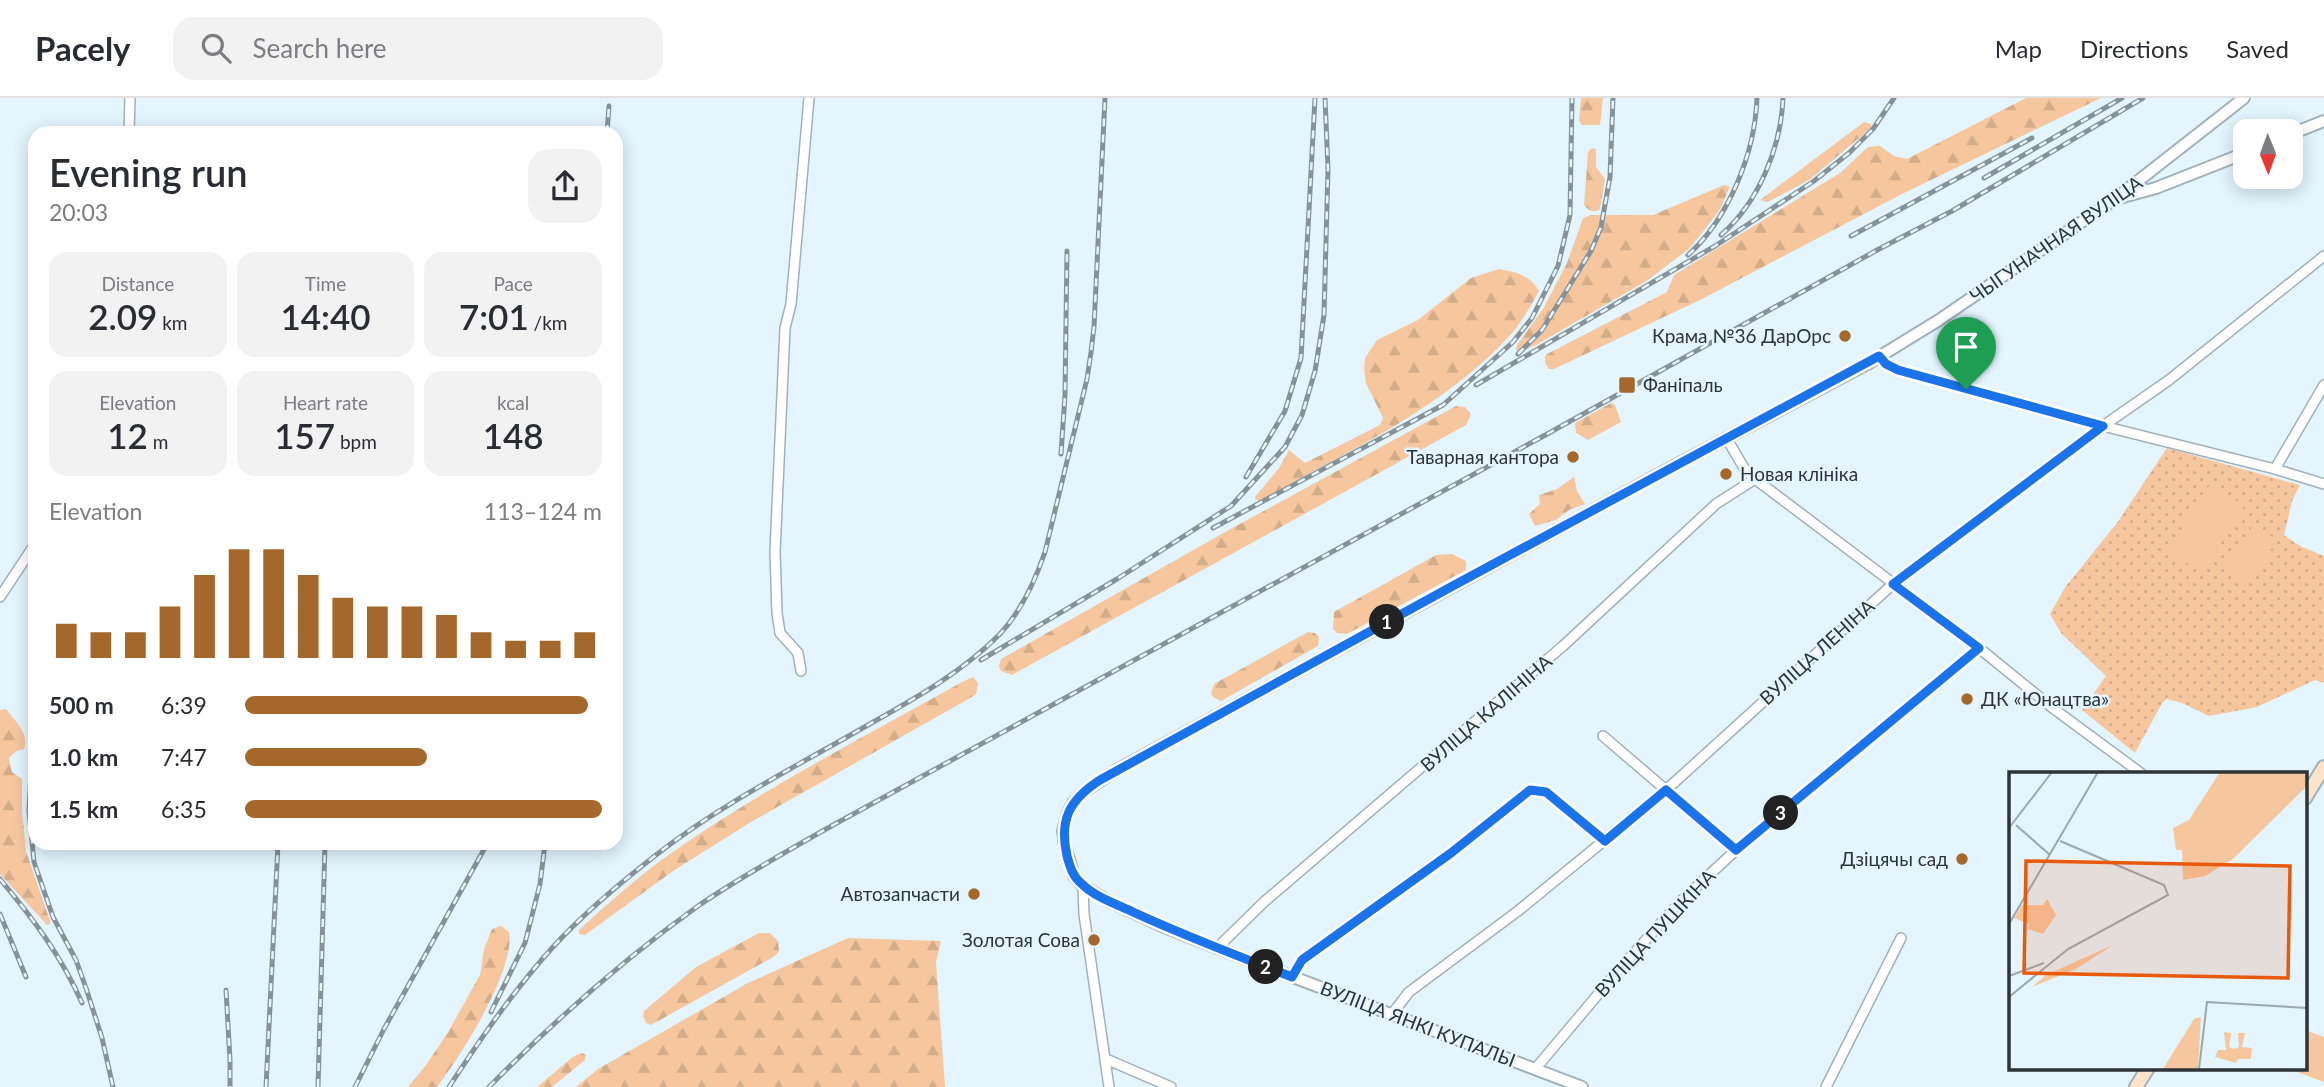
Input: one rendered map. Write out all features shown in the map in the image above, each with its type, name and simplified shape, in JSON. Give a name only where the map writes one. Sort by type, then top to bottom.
[{"type":"main road","points":[[2306,796],[2324,767]]},
{"type":"main road","points":[[2136,1087],[2147,1070]]},
{"type":"street","points":[[129,126],[130,98]]},
{"type":"street","points":[[801,671],[798,653],[780,632],[775,552],[785,328],[791,304],[809,98]]},
{"type":"street","name":"ЧЫГУНАЧНАЯ ВУЛІЦА","points":[[1083,886],[1069,865],[1063,831],[1070,808],[1085,791],[1100,780],[1879,356],[1988,288],[2115,199],[2244,98]]},
{"type":"street","points":[[2303,129],[2324,121]]},
{"type":"street","points":[[2115,199],[2156,188],[2233,158]]},
{"type":"street","points":[[2147,175],[2156,188]]},
{"type":"street","name":"ВУЛІЦА ЛЕНІНА","points":[[1392,1014],[1409,992],[1518,911],[1666,790],[1893,584],[2103,426],[2169,380],[2324,256]]},
{"type":"street","points":[[1879,356],[1886,364],[1898,370],[2324,484]]},
{"type":"street","points":[[2275,469],[2324,385]]},
{"type":"street","points":[[1727,439],[1744,468],[1755,479],[2140,772]]},
{"type":"street","name":"ВУЛІЦА КАЛІНІНА","points":[[1217,948],[1264,902],[1563,646],[1716,504],[1755,479]]},
{"type":"street","points":[[0,597],[28,555]]},
{"type":"street","name":"ВУЛІЦА ПУШКІНА","points":[[1535,1068],[1679,903],[1736,850],[1979,648]]},
{"type":"street","points":[[1603,736],[1736,850]]},
{"type":"street","points":[[1292,977],[1302,960],[1451,853],[1530,790],[1546,792],[1605,841]]},
{"type":"street","points":[[1083,886],[1084,914],[1109,1087]]},
{"type":"street","name":"ВУЛІЦА ЯНКІ КУПАЛЫ","points":[[1083,886],[1106,900],[1162,926],[1581,1087]]},
{"type":"street","points":[[1826,1087],[1901,938]]},
{"type":"street","points":[[1106,1059],[1171,1087]]},
{"type":"green space","points":[[1581,98],[1603,98],[1600,125],[1582,125],[1579,121]]},
{"type":"green space","points":[[2026,98],[2101,98],[1902,194],[1702,299],[1554,369],[1549,369],[1545,363],[1547,354],[1667,292],[1674,275],[1840,173],[1868,147],[1880,146],[1894,156],[1907,159]]},
{"type":"green space","points":[[1864,122],[1871,124],[1871,128],[1809,180],[1768,202],[1760,200]]},
{"type":"green space","points":[[1592,148],[1596,149],[1596,167],[1605,179],[1600,209],[1596,211],[1584,205],[1588,152]]},
{"type":"green space","points":[[1724,185],[1730,187],[1719,211],[1690,248],[1648,280],[1536,345],[1521,352],[1516,350],[1543,309],[1567,263],[1583,218],[1591,215],[1653,215]]},
{"type":"green space","points":[[1499,269],[1527,278],[1539,291],[1517,327],[1487,359],[1427,406],[1394,426],[1260,501],[1255,499],[1289,450],[1305,463],[1380,425],[1383,418],[1366,383],[1364,369],[1365,358],[1377,340],[1418,320],[1471,278]]},
{"type":"green space","points":[[1611,403],[1615,405],[1621,422],[1588,440],[1576,433],[1575,423]]},
{"type":"green space","points":[[1456,406],[1465,407],[1471,414],[1466,425],[1012,675],[1001,671],[1001,659]]},
{"type":"green space","points":[[2167,448],[2300,485],[2292,501],[2284,535],[2300,546],[2324,556],[2324,683],[2315,680],[2257,707],[2209,716],[2167,699],[2162,703],[2135,753],[2082,710],[2106,676],[2061,633],[2050,614],[2066,586],[2117,523]]},
{"type":"green space","points":[[1574,477],[1577,491],[1585,504],[1569,510],[1556,520],[1535,526],[1529,514],[1540,504],[1539,495],[1557,489]]},
{"type":"green space","points":[[2210,484],[2244,506],[2202,573],[2168,551]]},
{"type":"green space","points":[[2254,524],[2277,540],[2249,583],[2225,567]]},
{"type":"green space","points":[[1452,554],[1466,561],[1466,570],[1347,634],[1337,633],[1333,629],[1334,612],[1436,555]]},
{"type":"green space","points":[[1308,632],[1319,637],[1318,646],[1221,701],[1213,697],[1211,693],[1214,684]]},
{"type":"green space","points":[[973,677],[978,683],[976,694],[972,697],[751,822],[673,871],[585,935],[579,934],[579,930],[629,886],[696,836],[808,767]]},
{"type":"green space","points":[[6,709],[21,728],[25,738],[24,749],[16,751],[9,758],[12,772],[22,779],[26,851],[50,921],[47,925],[0,874],[0,710]]},
{"type":"green space","points":[[501,926],[509,932],[509,948],[504,968],[472,1035],[437,1087],[408,1087],[447,1034],[480,975],[484,949],[492,929]]},
{"type":"green space","points":[[759,933],[770,933],[778,941],[779,951],[775,956],[651,1025],[646,1023],[644,1011],[696,967]]},
{"type":"green space","points":[[848,938],[941,941],[936,962],[945,1087],[576,1087],[598,1069],[748,983]]},
{"type":"green space","points":[[2306,1030],[2324,1037],[2324,1082],[2292,1070],[2306,1070]]},
{"type":"green space","points":[[582,1053],[586,1055],[585,1060],[552,1087],[537,1087],[574,1056]]},
{"type":"railway","points":[[449,1087],[498,1015],[539,963],[577,922],[616,887],[707,819],[953,673],[999,635],[1021,606],[1045,552],[1087,379],[1094,327],[1105,98]]},
{"type":"railway","points":[[1246,477],[1285,411],[1301,358],[1315,98]]},
{"type":"railway","points":[[981,660],[1117,579],[1231,506],[1285,447],[1302,415],[1315,371],[1324,315],[1328,169],[1325,98]]},
{"type":"railway","points":[[1213,528],[1443,405],[1513,342],[1532,318],[1558,266],[1570,215],[1572,98]]},
{"type":"railway","points":[[1518,354],[1542,330],[1591,251],[1601,227],[1610,177],[1613,98]]},
{"type":"railway","points":[[1688,255],[1716,223],[1737,183],[1751,141],[1757,98]]},
{"type":"railway","points":[[1721,235],[1746,207],[1766,172],[1778,135],[1783,98]]},
{"type":"railway","points":[[1476,385],[1715,246],[1814,181],[1849,153],[1873,129],[1894,98]]},
{"type":"railway","points":[[1984,178],[2122,98]]},
{"type":"railway","points":[[489,1087],[616,969],[670,926],[749,874],[835,824],[1952,211],[2143,98]]},
{"type":"railway","points":[[608,126],[609,106]]},
{"type":"railway","points":[[1851,236],[2032,138]]},
{"type":"railway","points":[[1061,454],[1065,395],[1067,251]]},
{"type":"railway","points":[[33,850],[34,862],[53,917],[76,960],[86,988],[102,1038],[113,1087]]},
{"type":"railway","points":[[266,1087],[278,850]]},
{"type":"railway","points":[[318,1087],[325,850]]},
{"type":"railway","points":[[355,1087],[384,1029],[484,850]]},
{"type":"railway","points":[[491,1012],[525,943],[540,884],[544,850]]},
{"type":"railway","points":[[0,879],[46,938],[82,1003]]},
{"type":"railway","points":[[0,914],[26,977]]},
{"type":"railway","points":[[226,990],[230,1087]]},
{"type":"place","name":"Крама №36 ДарОрс","points":[[1845,336]]},
{"type":"place","name":"Фаніпаль","points":[[1627,385]]},
{"type":"place","name":"Таварная кантора","points":[[1573,457]]},
{"type":"place","name":"Новая клініка","points":[[1726,474]]},
{"type":"place","name":"ДК «Юнацтва»","points":[[1967,699]]},
{"type":"place","name":"Дзіцячы сад","points":[[1962,859]]},
{"type":"place","name":"Автозапчасти","points":[[974,894]]},
{"type":"place","name":"Золотая Сова","points":[[1094,940]]},
{"type":"route","points":[[1879,356],[1886,364],[1898,370],[1966,389],[2103,426],[1893,584],[1979,648],[1736,850],[1666,790],[1605,841],[1546,792],[1530,790],[1451,853],[1302,960],[1292,977],[1162,926],[1090,891],[1074,876],[1069,865],[1063,831],[1073,803],[1100,780],[1220,713],[1879,356]]}]
